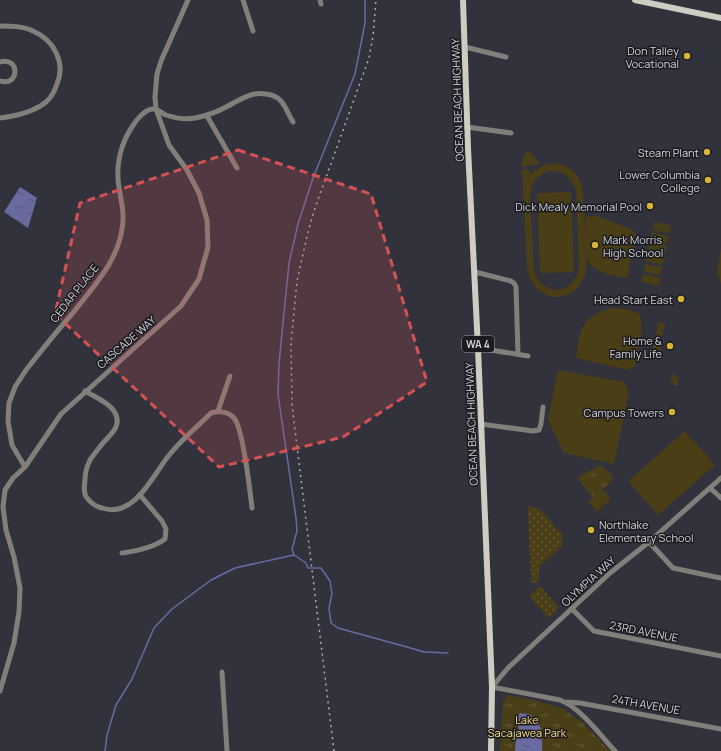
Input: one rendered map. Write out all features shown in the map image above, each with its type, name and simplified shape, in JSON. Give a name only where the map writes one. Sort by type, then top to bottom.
[{"type":"main road","name":"OCEAN BEACH HIGHWAY","points":[[463,0],[467,127],[482,424],[492,687],[491,751]]},
{"type":"main road","points":[[635,0],[721,18]]},
{"type":"street","name":"CASCADE WAY","points":[[0,691],[14,643],[20,612],[20,588],[14,557],[6,530],[2,489],[25,467],[61,414],[181,306],[199,279],[208,247],[207,220],[199,193],[187,170],[169,145],[156,109],[155,87],[157,74],[161,61],[188,0]]},
{"type":"street","points":[[243,0],[253,31]]},
{"type":"street","points":[[0,26],[16,26],[33,31],[45,38],[56,50],[60,64],[60,77],[55,90],[48,101],[35,109],[0,118]]},
{"type":"street","points":[[465,47],[506,57]]},
{"type":"street","points":[[0,62],[10,62],[15,71],[13,78],[7,82],[0,81]]},
{"type":"street","points":[[156,109],[180,119],[194,118],[207,116],[250,95],[265,93],[277,97],[285,105],[293,122]]},
{"type":"street","name":"CEDAR PLACE","points":[[25,467],[12,445],[8,421],[9,403],[15,387],[26,370],[101,277],[115,253],[122,230],[123,210],[118,186],[118,165],[123,143],[134,123],[145,112],[156,109]]},
{"type":"street","points":[[207,116],[236,168]]},
{"type":"street","points":[[467,127],[511,133]]},
{"type":"street","points":[[474,272],[514,283],[516,287],[518,354]]},
{"type":"street","points":[[478,348],[528,356]]},
{"type":"street","points":[[218,411],[230,376]]},
{"type":"street","points":[[85,391],[110,407],[116,415],[117,424],[113,433],[103,443],[90,461],[85,475],[84,486],[87,498],[96,506],[108,510],[120,510],[129,505],[140,495],[171,453],[211,413],[218,411],[227,413],[234,418],[240,430],[252,508]]},
{"type":"street","points":[[482,424],[533,431],[539,430],[543,407]]},
{"type":"street","name":"OLYMPIA WAY","points":[[492,687],[508,668],[610,573],[649,542],[721,478]]},
{"type":"street","points":[[710,488],[721,498]]},
{"type":"street","points":[[122,553],[141,550],[160,543],[165,539],[166,529],[162,521],[140,495]]},
{"type":"street","points":[[649,542],[673,568],[721,578]]},
{"type":"street","name":"23RD AVENUE","points":[[572,609],[594,631],[721,656]]},
{"type":"street","points":[[222,672],[227,751]]},
{"type":"street","name":"24TH AVENUE","points":[[492,687],[567,702],[580,703],[721,729]]},
{"type":"street","points":[[567,702],[580,713],[615,751]]},
{"type":"highlighted area","points":[[238,150],[371,194],[427,382],[343,437],[219,467],[55,314],[80,203]]},
{"type":"green space","points":[[529,150],[540,164],[521,167],[524,156]]},
{"type":"green space","points":[[554,163],[566,166],[574,172],[580,180],[582,186],[587,267],[583,280],[576,289],[567,295],[558,297],[548,295],[539,290],[532,281],[527,269],[522,170],[529,169],[530,175],[538,168]],"holes":[[[548,171],[566,175],[572,182],[576,191],[579,266],[576,276],[571,283],[565,288],[558,290],[550,289],[543,285],[534,269],[530,194],[532,186],[538,177]]]},
{"type":"green space","points":[[571,192],[574,272],[540,273],[537,193]]},
{"type":"green space","points":[[597,216],[633,230],[636,235],[627,278],[600,271],[588,261],[586,253],[585,218]]},
{"type":"green space","points":[[654,222],[671,225],[669,233],[652,230]]},
{"type":"green space","points":[[652,232],[669,236],[667,244],[650,240]]},
{"type":"green space","points":[[650,243],[667,246],[665,254],[648,251]]},
{"type":"green space","points":[[721,249],[721,284],[717,272]]},
{"type":"green space","points":[[648,253],[665,257],[663,265],[646,261]]},
{"type":"green space","points":[[645,264],[662,267],[661,275],[644,272]]},
{"type":"green space","points":[[643,274],[660,278],[659,286],[642,282]]},
{"type":"green space","points":[[610,308],[627,309],[640,314],[642,329],[635,366],[628,370],[576,358],[583,326],[593,316]]},
{"type":"green space","points":[[658,322],[665,324],[662,336],[656,335]]},
{"type":"green space","points":[[655,336],[662,337],[660,351],[653,350]]},
{"type":"green space","points":[[558,370],[624,382],[629,392],[614,464],[564,453],[548,420]]},
{"type":"green space","points":[[673,374],[679,379],[677,385],[674,385],[670,378]]},
{"type":"green space","points":[[685,431],[715,465],[658,515],[628,481]]},
{"type":"green space","points":[[600,465],[612,475],[612,481],[593,497],[577,478]]},
{"type":"green space","points":[[602,489],[611,499],[597,512],[588,501]]},
{"type":"green space","points":[[528,506],[540,509],[562,534],[562,546],[540,566],[538,582],[531,583]]},
{"type":"green space","points":[[540,586],[559,608],[548,618],[529,596]]},
{"type":"green space","name":"Lake Sacajawea Park","points":[[508,695],[533,700],[564,709],[583,723],[610,751],[500,751],[503,701]]},
{"type":"water","points":[[20,187],[37,198],[28,228],[4,212]]},
{"type":"water","points":[[520,713],[529,714],[534,717],[540,725],[542,735],[542,751],[515,751],[516,738],[519,731],[517,720]]},
{"type":"waterway","points":[[365,0],[365,23],[355,74],[313,178],[298,224],[289,263],[279,363],[278,394],[296,518],[297,531],[292,549],[294,555],[306,563],[308,568],[321,568],[330,581],[332,594],[329,608],[331,623],[338,628],[424,652],[448,653]]},
{"type":"waterway","points":[[105,751],[107,735],[116,705],[132,679],[154,628],[172,609],[211,580],[235,568],[294,555]]},
{"type":"railway","points":[[334,751],[292,405],[291,343],[297,281],[308,232],[315,208],[369,58],[373,36],[376,0]]},
{"type":"place","name":"Don Talley Vocational","points":[[687,56]]},
{"type":"place","name":"Steam Plant","points":[[707,152]]},
{"type":"place","name":"Lower Columbia College","points":[[708,180]]},
{"type":"place","name":"Dick Mealy Memorial Pool","points":[[650,206]]},
{"type":"place","name":"Mark Morris High School","points":[[595,245]]},
{"type":"place","name":"Head Start East","points":[[681,299]]},
{"type":"place","name":"Home & Family Life","points":[[670,346]]},
{"type":"place","name":"Campus Towers","points":[[672,412]]},
{"type":"place","name":"Northlake Elementary School","points":[[591,530]]}]
